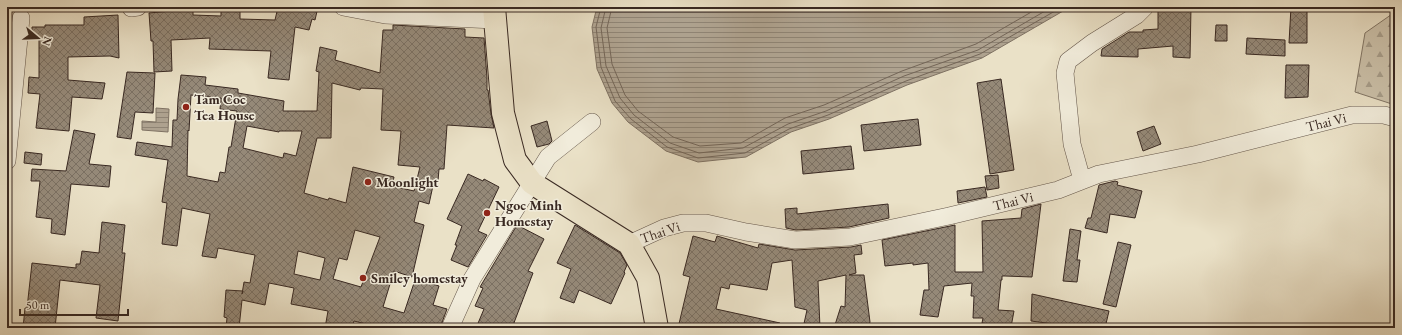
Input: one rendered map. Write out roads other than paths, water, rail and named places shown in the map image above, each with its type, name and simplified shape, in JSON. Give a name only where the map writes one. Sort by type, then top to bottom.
[{"type":"main road","points":[[495,14],[503,113],[515,160],[532,183],[629,244],[648,278],[657,328]]},
{"type":"street","points":[[343,7],[385,15],[495,14]]},
{"type":"street","points":[[1082,180],[1072,144],[1065,73],[1068,61],[1092,43],[1137,15],[1145,7]]},
{"type":"street","points":[[7,161],[21,18]]},
{"type":"street","name":"Thai Vi","points":[[629,244],[664,228],[683,223],[706,223],[746,232],[795,240],[850,237],[1058,190],[1099,174],[1198,154],[1352,115],[1384,115],[1395,118]]},
{"type":"street","points":[[450,328],[472,279],[548,157],[592,122]]},
{"type":"water","points":[[597,7],[1070,7],[982,58],[907,85],[829,119],[791,132],[746,157],[698,162],[666,151],[628,122],[612,103],[597,69],[592,27]]},
{"type":"water","points":[[156,108],[169,109],[168,132],[142,130],[142,121],[156,122]]},
{"type":"place","name":"Tam Coc Tea House","points":[[186,107]]},
{"type":"place","name":"Moonlight","points":[[368,182]]},
{"type":"place","name":"Ngoc Minh Homestay","points":[[487,213]]},
{"type":"place","name":"Smiley homestay","points":[[363,278]]}]
